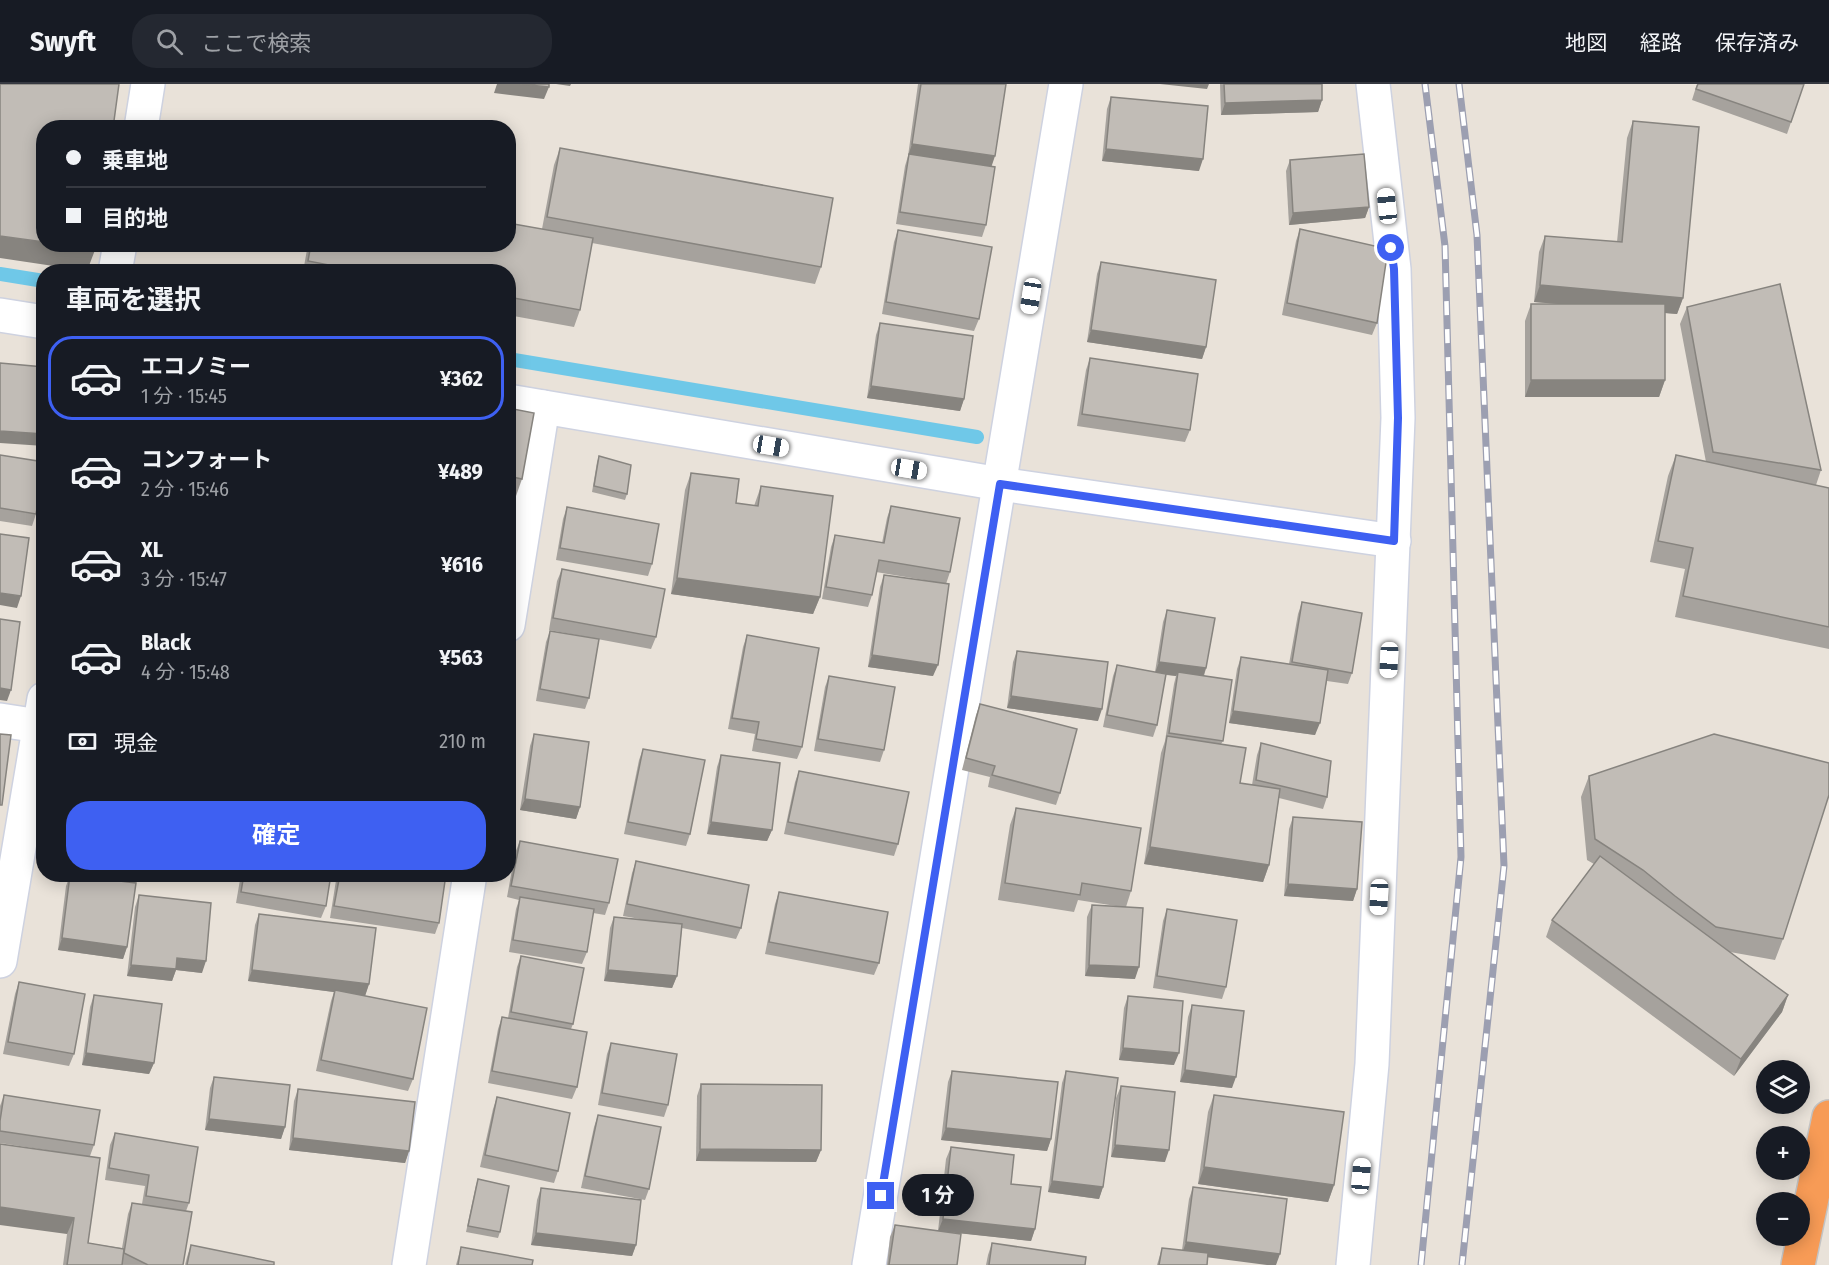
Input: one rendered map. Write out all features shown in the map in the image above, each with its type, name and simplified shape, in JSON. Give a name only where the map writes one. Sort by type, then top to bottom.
[{"type":"highway","points":[[1798,1265],[1829,1117]]},
{"type":"street","points":[[142,120],[148,84]]},
{"type":"street","points":[[869,1265],[1066,84]]},
{"type":"street","points":[[1353,1265],[1372,1064],[1398,418],[1394,269],[1373,84]]},
{"type":"street","points":[[0,315],[36,321]]},
{"type":"street","points":[[516,402],[1000,484],[1394,541]]},
{"type":"street","points":[[516,575],[543,407]]},
{"type":"street","points":[[0,720],[36,714]]},
{"type":"street","points":[[0,961],[36,743]]},
{"type":"street","points":[[409,1265],[469,882]]},
{"type":"building","points":[[0,84],[119,84],[114,120],[36,120],[36,241],[0,236]]},
{"type":"building","points":[[520,84],[549,84],[549,87]]},
{"type":"building","points":[[921,84],[1006,84],[995,156],[912,144]]},
{"type":"building","points":[[1224,84],[1322,84],[1322,100],[1225,103]]},
{"type":"building","points":[[1698,84],[1804,84],[1791,122],[1696,89]]},
{"type":"building","points":[[1111,97],[1208,106],[1203,159],[1106,149]]},
{"type":"building","points":[[1633,121],[1699,127],[1683,298],[1540,285],[1545,236],[1622,242]]},
{"type":"building","points":[[560,148],[833,198],[821,267],[547,217]]},
{"type":"building","points":[[909,154],[995,167],[986,225],[900,212]]},
{"type":"building","points":[[1364,154],[1369,207],[1293,213],[1290,160]]},
{"type":"building","points":[[516,224],[593,238],[580,310],[516,298],[516,264],[324,264],[308,261],[310,252],[516,252]]},
{"type":"building","points":[[1300,229],[1388,249],[1377,323],[1287,303]]},
{"type":"building","points":[[898,230],[992,247],[979,319],[886,302]]},
{"type":"building","points":[[1101,262],[1216,280],[1206,347],[1091,330]]},
{"type":"building","points":[[1780,284],[1821,470],[1713,452],[1687,307]]},
{"type":"building","points":[[1531,304],[1665,304],[1665,380],[1531,380]]},
{"type":"building","points":[[880,323],[973,336],[964,399],[871,386]]},
{"type":"building","points":[[1090,358],[1198,374],[1190,430],[1082,414]]},
{"type":"building","points":[[0,363],[36,366],[36,433],[0,431]]},
{"type":"building","points":[[516,410],[534,413],[522,479],[516,478]]},
{"type":"building","points":[[0,455],[36,461],[36,514],[0,508]]},
{"type":"building","points":[[1676,455],[1829,488],[1829,627],[1683,596],[1693,548],[1658,541]]},
{"type":"building","points":[[599,456],[631,465],[627,494],[594,486]]},
{"type":"building","points":[[691,473],[739,479],[736,503],[758,506],[761,486],[833,496],[820,597],[677,578]]},
{"type":"building","points":[[891,506],[960,518],[950,572],[879,560],[872,595],[826,587],[835,535],[884,543]]},
{"type":"building","points":[[567,507],[659,524],[652,564],[560,548]]},
{"type":"building","points":[[0,534],[29,538],[21,596],[0,593]]},
{"type":"building","points":[[562,569],[665,589],[656,637],[553,618]]},
{"type":"building","points":[[884,575],[949,584],[938,665],[872,655]]},
{"type":"building","points":[[1302,602],[1362,613],[1352,673],[1292,662]]},
{"type":"building","points":[[1167,610],[1215,618],[1206,668],[1159,662]]},
{"type":"building","points":[[0,619],[20,622],[11,690],[0,688]]},
{"type":"building","points":[[550,631],[599,639],[589,698],[540,689]]},
{"type":"building","points":[[747,635],[819,648],[802,747],[756,739],[759,722],[732,718]]},
{"type":"building","points":[[1017,651],[1108,662],[1102,709],[1011,696]]},
{"type":"building","points":[[1241,657],[1328,670],[1320,723],[1233,711]]},
{"type":"building","points":[[1117,665],[1166,674],[1157,725],[1107,715]]},
{"type":"building","points":[[1178,672],[1232,680],[1223,741],[1169,733]]},
{"type":"building","points":[[829,676],[895,687],[884,750],[818,739]]},
{"type":"building","points":[[980,704],[1077,729],[1060,793],[992,775],[995,766],[966,758]]},
{"type":"building","points":[[0,734],[11,735],[2,805],[0,805]]},
{"type":"building","points":[[534,734],[589,742],[580,807],[525,799]]},
{"type":"building","points":[[1714,734],[1829,763],[1829,795],[1783,939],[1716,927],[1643,870],[1595,839],[1589,776]]},
{"type":"building","points":[[1167,736],[1246,748],[1240,783],[1280,789],[1269,865],[1150,847]]},
{"type":"building","points":[[1261,743],[1331,761],[1327,797],[1256,780]]},
{"type":"building","points":[[643,749],[705,760],[690,834],[628,822]]},
{"type":"building","points":[[721,755],[780,763],[772,830],[711,822]]},
{"type":"building","points":[[799,771],[909,792],[898,844],[788,822]]},
{"type":"building","points":[[1016,808],[1141,828],[1131,891],[1082,883],[1080,895],[1005,883]]},
{"type":"building","points":[[1293,817],[1362,822],[1357,889],[1288,884]]},
{"type":"building","points":[[520,841],[618,859],[609,903],[511,886],[512,882],[516,882],[516,861]]},
{"type":"building","points":[[1600,856],[1788,995],[1741,1059],[1552,920]]},
{"type":"building","points":[[636,861],[749,885],[741,928],[627,904]]},
{"type":"building","points":[[69,882],[136,883],[127,947],[62,938]]},
{"type":"building","points":[[243,882],[330,882],[326,906],[241,892]]},
{"type":"building","points":[[338,882],[445,882],[439,923],[334,906]]},
{"type":"building","points":[[779,892],[888,912],[879,963],[769,942]]},
{"type":"building","points":[[139,895],[211,903],[206,961],[177,958],[176,969],[131,965]]},
{"type":"building","points":[[520,897],[594,909],[587,952],[513,940]]},
{"type":"building","points":[[1092,905],[1143,908],[1139,967],[1089,965]]},
{"type":"building","points":[[1167,909],[1237,920],[1226,987],[1157,976]]},
{"type":"building","points":[[259,914],[376,928],[369,984],[252,970]]},
{"type":"building","points":[[614,917],[682,924],[677,976],[608,970]]},
{"type":"building","points":[[521,956],[584,968],[573,1024],[511,1012]]},
{"type":"building","points":[[19,982],[85,994],[74,1054],[8,1042]]},
{"type":"building","points":[[335,990],[427,1008],[413,1079],[321,1060]]},
{"type":"building","points":[[94,995],[162,1004],[154,1063],[86,1053]]},
{"type":"building","points":[[1128,996],[1183,1001],[1179,1053],[1123,1048]]},
{"type":"building","points":[[1192,1005],[1244,1011],[1236,1077],[1185,1070]]},
{"type":"building","points":[[502,1017],[587,1032],[577,1087],[492,1071]]},
{"type":"building","points":[[611,1043],[677,1054],[668,1105],[602,1093]]},
{"type":"building","points":[[952,1071],[1058,1082],[1051,1139],[946,1128]]},
{"type":"building","points":[[1066,1071],[1118,1078],[1103,1187],[1052,1181]]},
{"type":"building","points":[[214,1077],[290,1085],[285,1127],[209,1119]]},
{"type":"building","points":[[701,1084],[822,1085],[821,1150],[700,1149]]},
{"type":"building","points":[[1121,1086],[1175,1092],[1169,1150],[1115,1145]]},
{"type":"building","points":[[298,1089],[415,1102],[409,1151],[293,1138]]},
{"type":"building","points":[[4,1095],[100,1110],[94,1145],[0,1131]]},
{"type":"building","points":[[1214,1095],[1344,1112],[1334,1185],[1204,1167]]},
{"type":"building","points":[[497,1097],[570,1113],[558,1171],[485,1155]]},
{"type":"building","points":[[598,1115],[661,1127],[649,1189],[585,1176]]},
{"type":"building","points":[[115,1133],[198,1147],[189,1203],[146,1196],[149,1175],[109,1168]]},
{"type":"building","points":[[0,1144],[100,1158],[88,1243],[124,1249],[122,1265],[67,1265],[74,1218],[0,1207]]},
{"type":"building","points":[[951,1147],[1014,1155],[1011,1184],[1041,1187],[1035,1229],[943,1219]]},
{"type":"building","points":[[478,1179],[509,1186],[500,1232],[468,1226]]},
{"type":"building","points":[[1193,1187],[1287,1199],[1280,1254],[1186,1242]]},
{"type":"building","points":[[541,1188],[641,1200],[636,1245],[536,1233]]},
{"type":"building","points":[[132,1203],[192,1212],[183,1265],[148,1265],[124,1253]]},
{"type":"building","points":[[895,1225],[961,1234],[957,1265],[889,1265]]},
{"type":"building","points":[[992,1243],[1086,1257],[1085,1265],[989,1265]]},
{"type":"building","points":[[191,1245],[274,1262],[274,1265],[187,1265]]},
{"type":"building","points":[[461,1247],[533,1260],[532,1265],[458,1265]]},
{"type":"building","points":[[1162,1248],[1208,1253],[1207,1265],[1159,1265]]},
{"type":"waterway","points":[[0,274],[36,280]]},
{"type":"waterway","points":[[516,360],[977,437]]},
{"type":"railway","points":[[1421,1265],[1461,857],[1445,246],[1425,84]]},
{"type":"railway","points":[[1459,84],[1477,235],[1504,866],[1462,1265]]},
{"type":"route","points":[[881,1196],[1000,484],[1394,541],[1398,418],[1394,269],[1391,248]]}]
